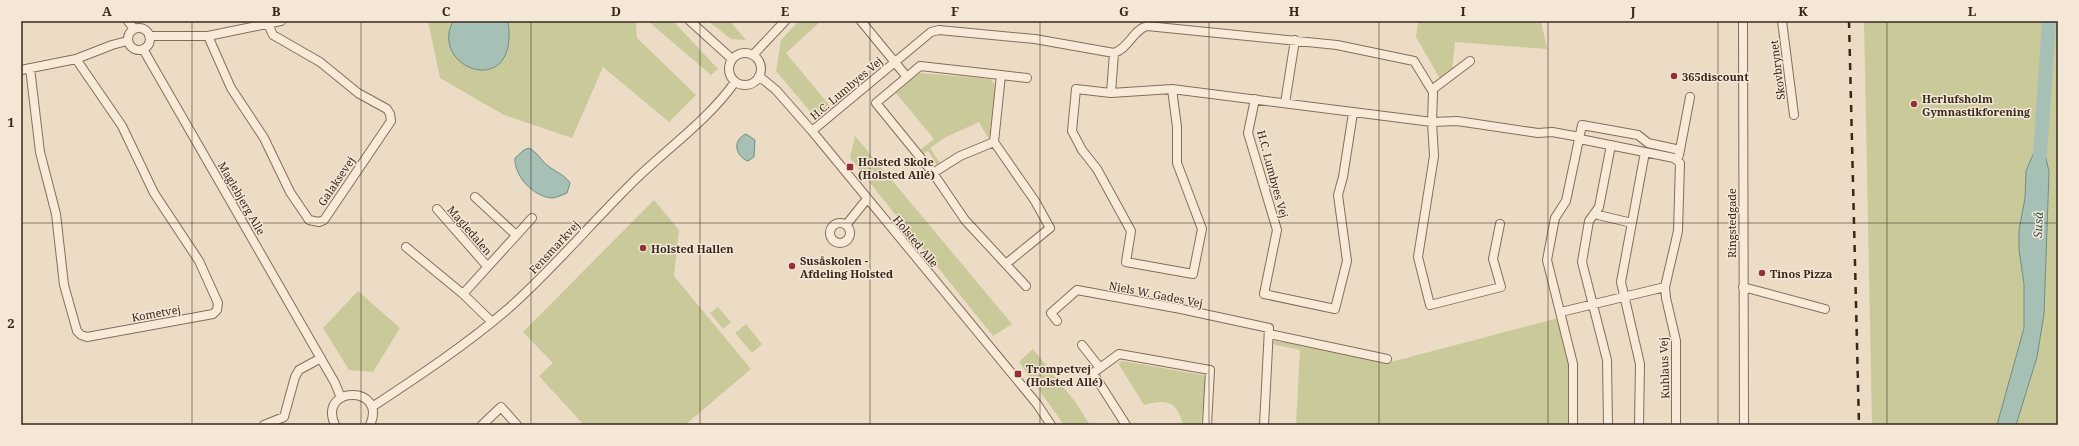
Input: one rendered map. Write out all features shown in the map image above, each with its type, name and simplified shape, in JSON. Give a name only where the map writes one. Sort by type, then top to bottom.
[{"type":"street","points":[[128,21],[134,29]]},
{"type":"street","points":[[149,36],[208,36],[281,21]]},
{"type":"street","points":[[690,21],[732,59]]},
{"type":"street","points":[[753,55],[785,21]]},
{"type":"street","name":"H.C. Lumbyes Vej","points":[[861,21],[907,77]]},
{"type":"street","name":"Ringstedgade","points":[[1742,21],[1744,425]]},
{"type":"street","name":"Skovbrynet","points":[[1782,21],[1794,115]]},
{"type":"street","name":"Galaksevej","points":[[208,36],[230,88],[264,138],[290,192],[309,220],[319,222],[324,220],[391,121],[390,114],[387,109],[358,93],[320,62],[273,34],[268,24]]},
{"type":"street","points":[[1111,93],[1114,53],[1123,49],[1139,30],[1147,26],[1337,45],[1414,61],[1433,89],[1432,122],[1434,156],[1418,257],[1430,305],[1501,287],[1493,259],[1500,224]]},
{"type":"street","points":[[134,29],[145,30],[149,36],[148,45],[143,49],[133,49],[128,41],[128,34],[134,29]]},
{"type":"street","name":"H.C. Lumbyes Vej","points":[[812,131],[931,32],[940,30],[1035,39],[1114,53]]},
{"type":"street","points":[[1285,103],[1295,40]]},
{"type":"street","points":[[21,70],[76,59],[112,45],[128,41]]},
{"type":"street","name":"Maglebjerg Alle","points":[[143,49],[321,358],[335,383],[341,398]]},
{"type":"street","points":[[742,54],[753,55],[759,62],[759,76],[749,85],[739,85],[735,82],[729,70],[732,59],[742,54]]},
{"type":"street","name":"Kometvej","points":[[30,68],[40,152],[56,214],[64,285],[77,331],[81,335],[87,337],[213,314],[217,310],[218,303],[199,261],[154,193],[122,126],[76,59]]},
{"type":"street","points":[[1433,89],[1470,61]]},
{"type":"street","points":[[1026,286],[1007,263],[965,220],[933,174],[876,103],[920,66],[1027,78]]},
{"type":"street","points":[[1001,75],[994,142],[1035,200],[1050,228],[1007,263]]},
{"type":"street","name":"Holsted Alle","points":[[759,76],[776,90],[812,131],[1037,404],[1051,425]]},
{"type":"street","name":"Fensmarkvej","points":[[372,407],[430,368],[492,322],[533,286],[637,179],[726,95],[735,82]]},
{"type":"street","points":[[1172,89],[1176,127],[1177,163],[1202,229],[1193,274],[1126,262],[1131,231],[1097,169],[1082,150],[1072,131],[1076,89],[1111,93],[1172,89],[1432,122],[1456,121],[1580,138],[1678,160]]},
{"type":"street","name":"Kuhlaus Vej","points":[[1676,425],[1676,341],[1666,298],[1665,287],[1678,231],[1681,167],[1678,160],[1690,97]]},
{"type":"street","name":"H.C. Lumbyes Vej","points":[[1254,99],[1248,133],[1277,230],[1264,294],[1335,309],[1347,261],[1338,195],[1343,177],[1353,113]]},
{"type":"street","points":[[1573,425],[1573,364],[1547,260],[1555,218],[1566,201],[1582,125],[1638,135],[1648,143],[1680,150]]},
{"type":"street","points":[[933,174],[960,156],[994,142]]},
{"type":"street","points":[[1608,425],[1607,360],[1582,262],[1590,221],[1599,207],[1611,145]]},
{"type":"street","points":[[1639,425],[1640,364],[1621,282],[1644,152]]},
{"type":"street","points":[[475,197],[516,236]]},
{"type":"street","points":[[846,225],[867,199]]},
{"type":"street","name":"Magledalen","points":[[437,209],[487,266]]},
{"type":"street","points":[[1594,214],[1632,223]]},
{"type":"street","name":"Magledalen","points":[[463,294],[532,218]]},
{"type":"street","points":[[406,247],[463,294],[492,322]]},
{"type":"street","points":[[1561,312],[1665,287]]},
{"type":"street","points":[[1743,287],[1825,309]]},
{"type":"street","name":"Niels W. Gades Vej","points":[[1057,320],[1051,313],[1077,290],[1181,309],[1270,328],[1269,334],[1387,359]]},
{"type":"street","points":[[1264,425],[1269,334]]},
{"type":"street","points":[[1082,346],[1100,368]]},
{"type":"street","points":[[1126,425],[1093,373],[1119,354],[1210,370],[1206,425]]},
{"type":"street","points":[[264,425],[284,417],[295,377],[299,370],[321,358]]},
{"type":"street","points":[[335,425],[332,414],[333,408],[341,398],[346,395],[359,395],[372,407],[373,419],[370,425]]},
{"type":"street","points":[[482,425],[501,408],[517,425]]},
{"type":"green space","points":[[428,21],[636,21],[637,38],[696,95],[669,122],[603,67],[572,138],[504,115],[440,78]]},
{"type":"green space","points":[[648,21],[673,21],[718,69],[711,75]]},
{"type":"green space","points":[[708,21],[730,21],[746,40],[731,39]]},
{"type":"green space","points":[[799,21],[821,21],[786,53],[830,106],[814,116],[776,71],[781,40]]},
{"type":"green space","points":[[1418,21],[1541,21],[1547,49],[1455,42],[1452,71],[1440,79],[1416,37]]},
{"type":"green space","points":[[1864,21],[2058,21],[2058,425],[2016,425],[2037,357],[2044,314],[2049,172],[2041,137],[2026,171],[2025,198],[2019,230],[2021,265],[2024,284],[2024,328],[1997,425],[1872,425]]},
{"type":"green space","points":[[920,73],[990,79],[995,84],[990,136],[988,138],[979,122],[946,137],[930,148],[940,163],[937,165],[928,151],[923,154],[920,150],[934,139],[896,93]]},
{"type":"green space","points":[[855,136],[1012,324],[993,336],[850,158]]},
{"type":"green space","points":[[654,200],[679,230],[674,276],[751,369],[685,425],[584,425],[539,376],[553,363],[523,332]]},
{"type":"green space","points":[[358,291],[400,328],[373,372],[349,370],[323,328]]},
{"type":"green space","points":[[718,307],[731,322],[723,329],[710,313]]},
{"type":"green space","points":[[1558,318],[1570,363],[1569,425],[1296,425],[1300,350],[1272,344],[1272,341],[1283,341],[1387,363]]},
{"type":"green space","points":[[746,324],[762,344],[752,353],[735,333]]},
{"type":"green space","points":[[1033,349],[1076,403],[1090,425],[1064,425],[1019,362]]},
{"type":"green space","points":[[1122,361],[1203,375],[1207,380],[1201,425],[1183,425],[1177,410],[1170,403],[1159,402],[1144,405],[1118,363]]},
{"type":"water","points":[[453,21],[508,21],[508,46],[501,62],[489,69],[476,69],[463,63],[453,53],[449,38]]},
{"type":"water","points":[[746,134],[755,140],[754,157],[748,161],[740,156],[737,148],[739,140]]},
{"type":"water","points":[[2041,136],[2049,172],[2044,314],[2037,357],[2016,425],[1997,425],[2024,328],[2024,284],[2019,250],[2019,230],[2025,198],[2026,171]]},
{"type":"water","points":[[529,148],[553,170],[568,180],[570,183],[567,193],[551,198],[538,193],[526,184],[518,172],[515,158],[524,150]]},
{"type":"waterway","name":"Suså","points":[[2040,155],[2049,21]]},
{"type":"railway","points":[[1849,21],[1859,425]]},
{"type":"place","name":"365discount","points":[[1674,76]]},
{"type":"place","name":"Herlufsholm Gymnastikforening","points":[[1914,104]]},
{"type":"place","name":"Holsted Skole (Holsted Allé)","points":[[850,167]]},
{"type":"place","name":"Holsted Hallen","points":[[643,248]]},
{"type":"place","name":"Susåskolen - Afdeling Holsted","points":[[792,266]]},
{"type":"place","name":"Tinos Pizza","points":[[1762,273]]},
{"type":"place","name":"Trompetvej (Holsted Allé)","points":[[1018,374]]}]
